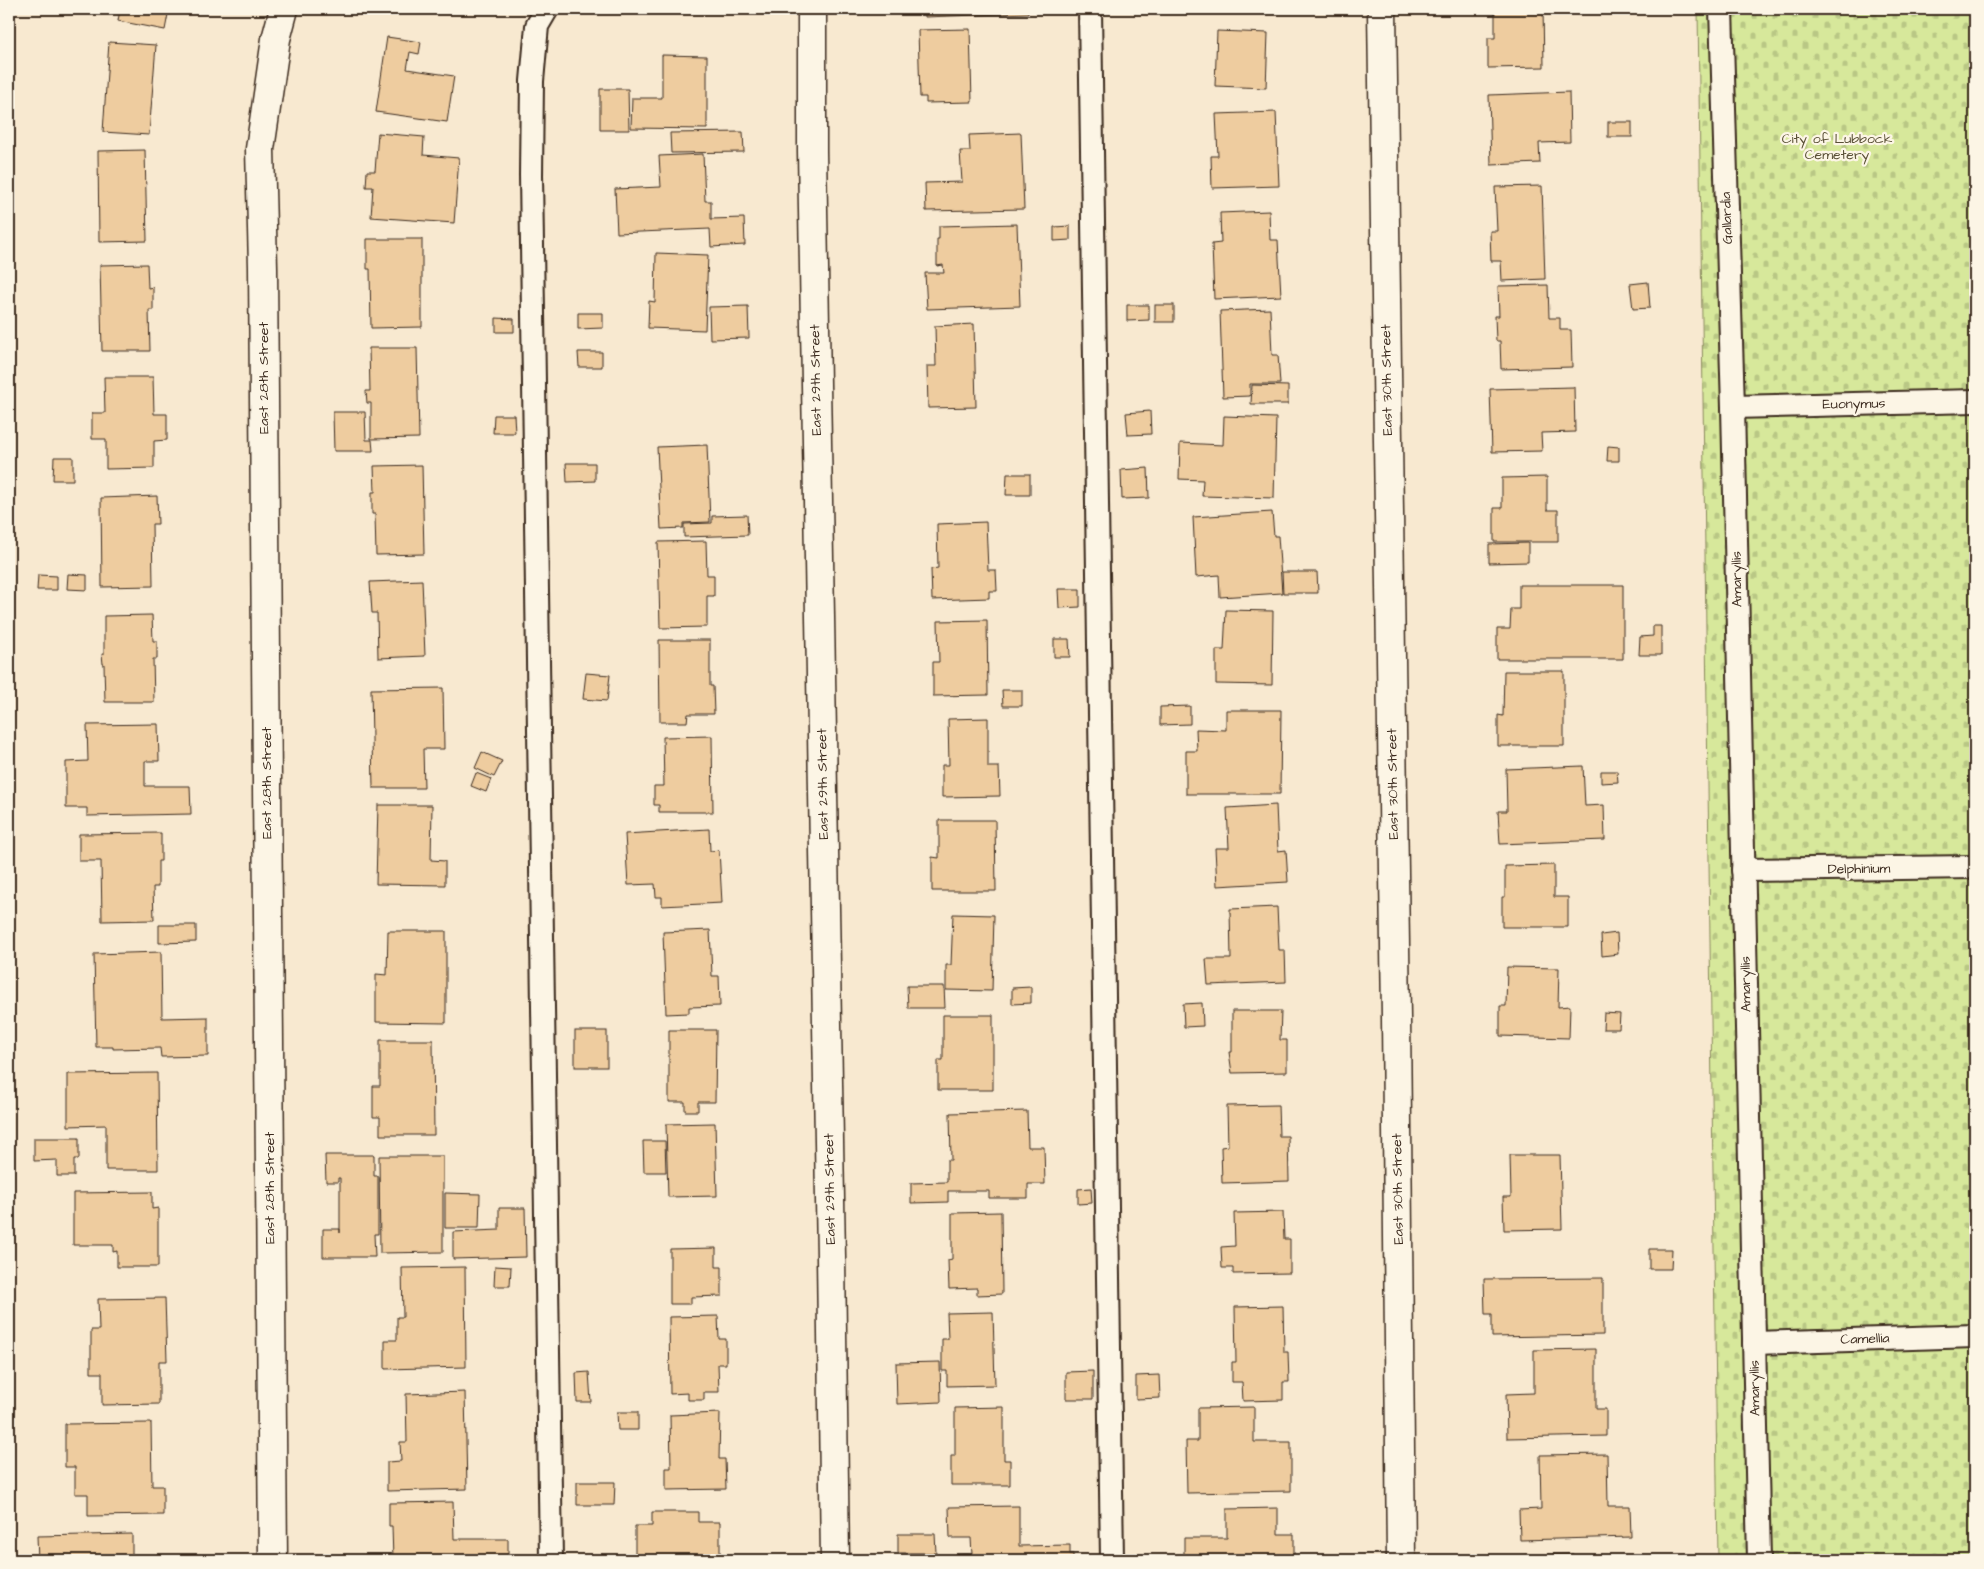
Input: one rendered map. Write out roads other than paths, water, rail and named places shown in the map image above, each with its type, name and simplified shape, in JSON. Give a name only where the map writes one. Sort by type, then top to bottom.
[{"type":"street","name":"East 28th Street","points":[[273,1560],[263,267],[260,149],[276,40],[284,9]]},
{"type":"street","name":"East 29th Street","points":[[812,9],[812,151],[832,1257],[835,1560]]},
{"type":"street","name":"East 30th Street","points":[[1382,9],[1401,1560]]},
{"type":"lane","points":[[547,9],[537,26],[532,81],[531,175],[551,1560]]},
{"type":"lane","points":[[1090,9],[1112,1560]]},
{"type":"lane","name":"Gallardia","points":[[1721,19],[1733,407]]},
{"type":"lane","name":"Euonymus","points":[[1733,407],[1975,401]]},
{"type":"lane","name":"Amaryllis","points":[[1733,407],[1759,1560]]},
{"type":"lane","name":"Delphinium","points":[[1743,870],[1975,867]]},
{"type":"lane","name":"Camellia","points":[[1754,1342],[1975,1336]]},
{"type":"park label","name":"City of Lubbock Cemetery","points":[[1837,148]]}]
